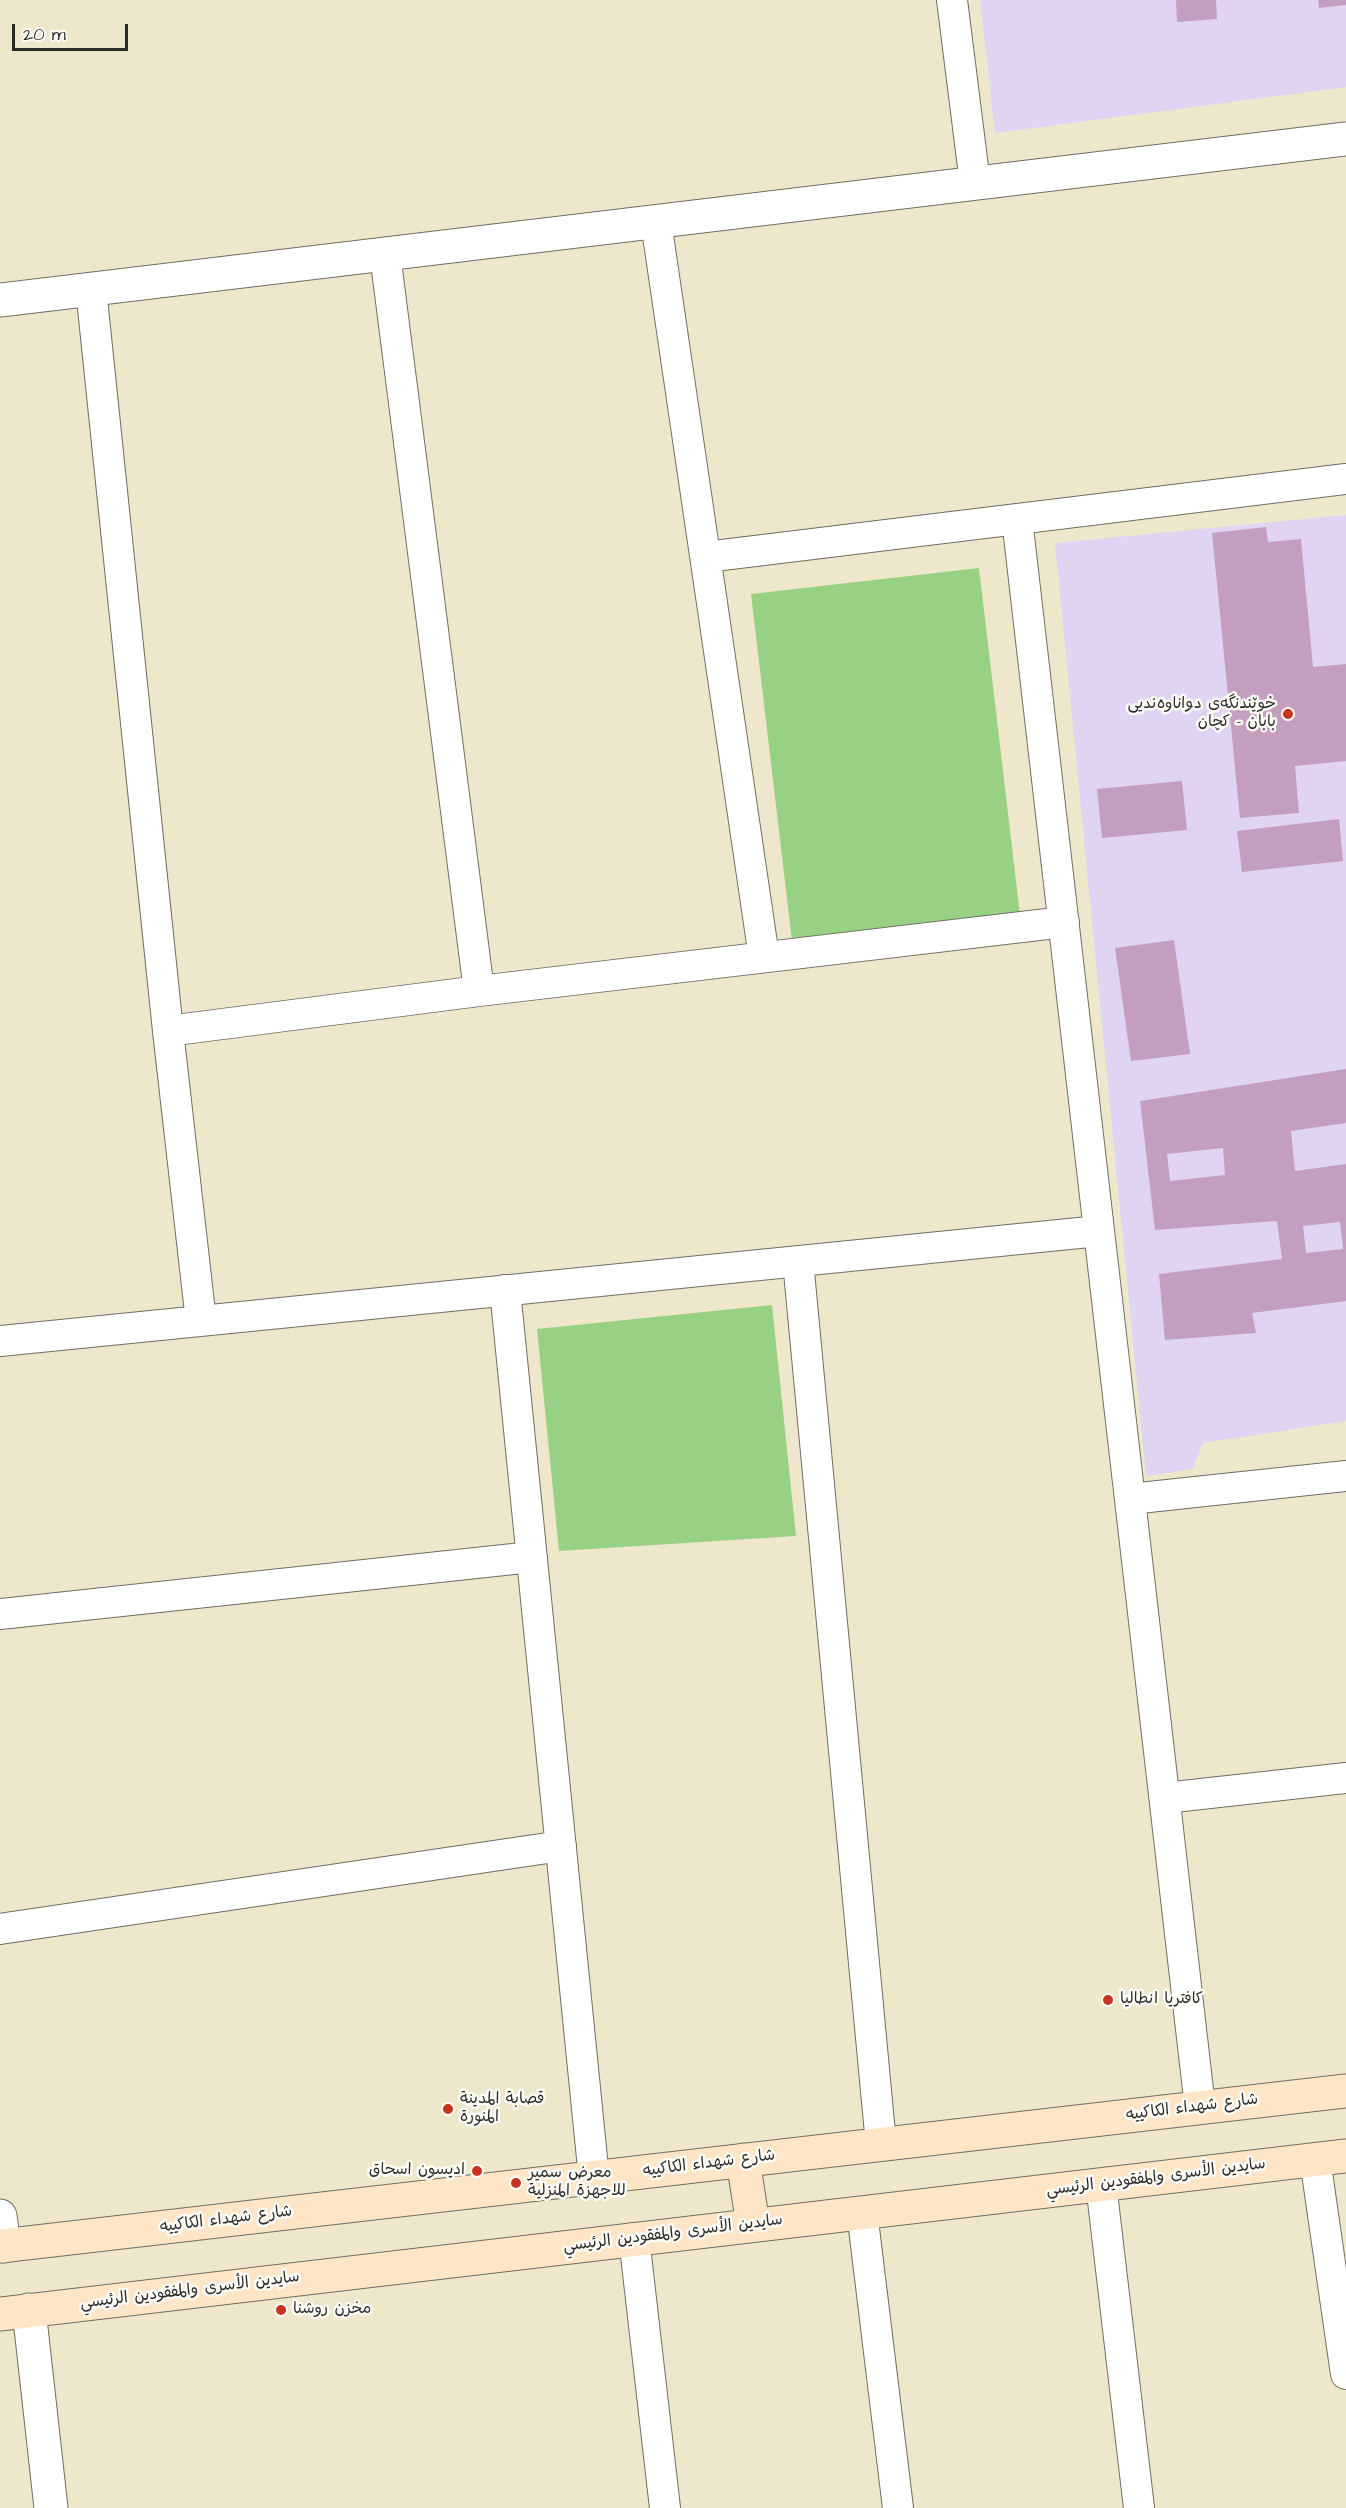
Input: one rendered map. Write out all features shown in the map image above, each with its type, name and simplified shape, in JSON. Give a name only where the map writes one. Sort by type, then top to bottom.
[{"type":"main road","name":"شارع شهداء الكاكييه","points":[[1,2236],[594,2178],[1346,2091]]},
{"type":"main road","name":"سايدين الأسرى والمفقودين الرئيسي","points":[[15,2312],[1330,2157]]},
{"type":"main road","points":[[744,2160],[753,2225]]},
{"type":"street","points":[[952,0],[975,183]]},
{"type":"street","points":[[0,300],[1346,139]]},
{"type":"street","points":[[656,222],[764,957]]},
{"type":"street","points":[[385,254],[479,991]]},
{"type":"street","points":[[91,289],[168,1031],[201,1321]]},
{"type":"street","points":[[706,557],[1346,479]]},
{"type":"street","points":[[1017,519],[1200,2107]]},
{"type":"street","points":[[168,1031],[479,991],[1064,922]]},
{"type":"street","points":[[0,1341],[1099,1231]]},
{"type":"street","points":[[798,1261],[881,2144]]},
{"type":"street","points":[[505,1290],[594,2178]]},
{"type":"street","points":[[1130,1499],[1346,1476]]},
{"type":"street","points":[[0,1614],[532,1557]]},
{"type":"street","points":[[1165,1798],[1346,1778]]},
{"type":"street","points":[[0,1929],[561,1846]]},
{"type":"street","points":[[1330,2157],[1346,2374]]},
{"type":"street","points":[[1101,2184],[1139,2508]]},
{"type":"street","points":[[862,2212],[898,2508]]},
{"type":"street","points":[[634,2238],[665,2508]]},
{"type":"street","points":[[15,2312],[51,2508]]},
{"type":"shaded area","points":[[980,0],[1346,0],[1346,87],[995,133]]},
{"type":"shaded area","points":[[1346,515],[1346,1421],[1203,1443],[1193,1469],[1146,1476],[1055,543]]},
{"type":"green space","points":[[979,568],[1020,915],[792,941],[751,594]]},
{"type":"green space","points":[[772,1305],[796,1536],[559,1551],[537,1329]]},
{"type":"building","points":[[1176,0],[1216,0],[1217,19],[1177,22]]},
{"type":"building","points":[[1318,0],[1346,0],[1346,5],[1319,8]]},
{"type":"building","name":"خوێندنگەی دواناوەندیی بابان - کچان","points":[[1266,527],[1268,542],[1301,539],[1313,667],[1346,664],[1346,761],[1295,766],[1299,813],[1240,818],[1212,533]]},
{"type":"building","points":[[1182,781],[1187,830],[1102,838],[1097,789]]},
{"type":"building","points":[[1339,819],[1343,861],[1242,872],[1237,831]]},
{"type":"building","points":[[1174,940],[1190,1054],[1131,1061],[1115,948]]},
{"type":"building","points":[[1346,1069],[1346,1123],[1291,1131],[1295,1171],[1346,1164],[1346,1301],[1252,1313],[1256,1333],[1165,1340],[1159,1274],[1282,1259],[1277,1221],[1155,1230],[1140,1101]],"holes":[[[1223,1148],[1225,1175],[1170,1181],[1167,1154]],[[1340,1222],[1343,1249],[1306,1253],[1303,1226]]]},
{"type":"place","name":"خوێندنگەی دواناوەندیی بابان - کچان","points":[[1288,714]]},
{"type":"place","name":"كافتريا انطاليا","points":[[1108,2000]]},
{"type":"place","name":"قصابة المدينة المنورة","points":[[448,2109]]},
{"type":"place","name":"اديسون اسحاق","points":[[477,2171]]},
{"type":"place","name":"معرض سمير للاجهزة المنزلية","points":[[516,2183]]},
{"type":"place","name":"مخزن روشنا","points":[[281,2310]]}]
